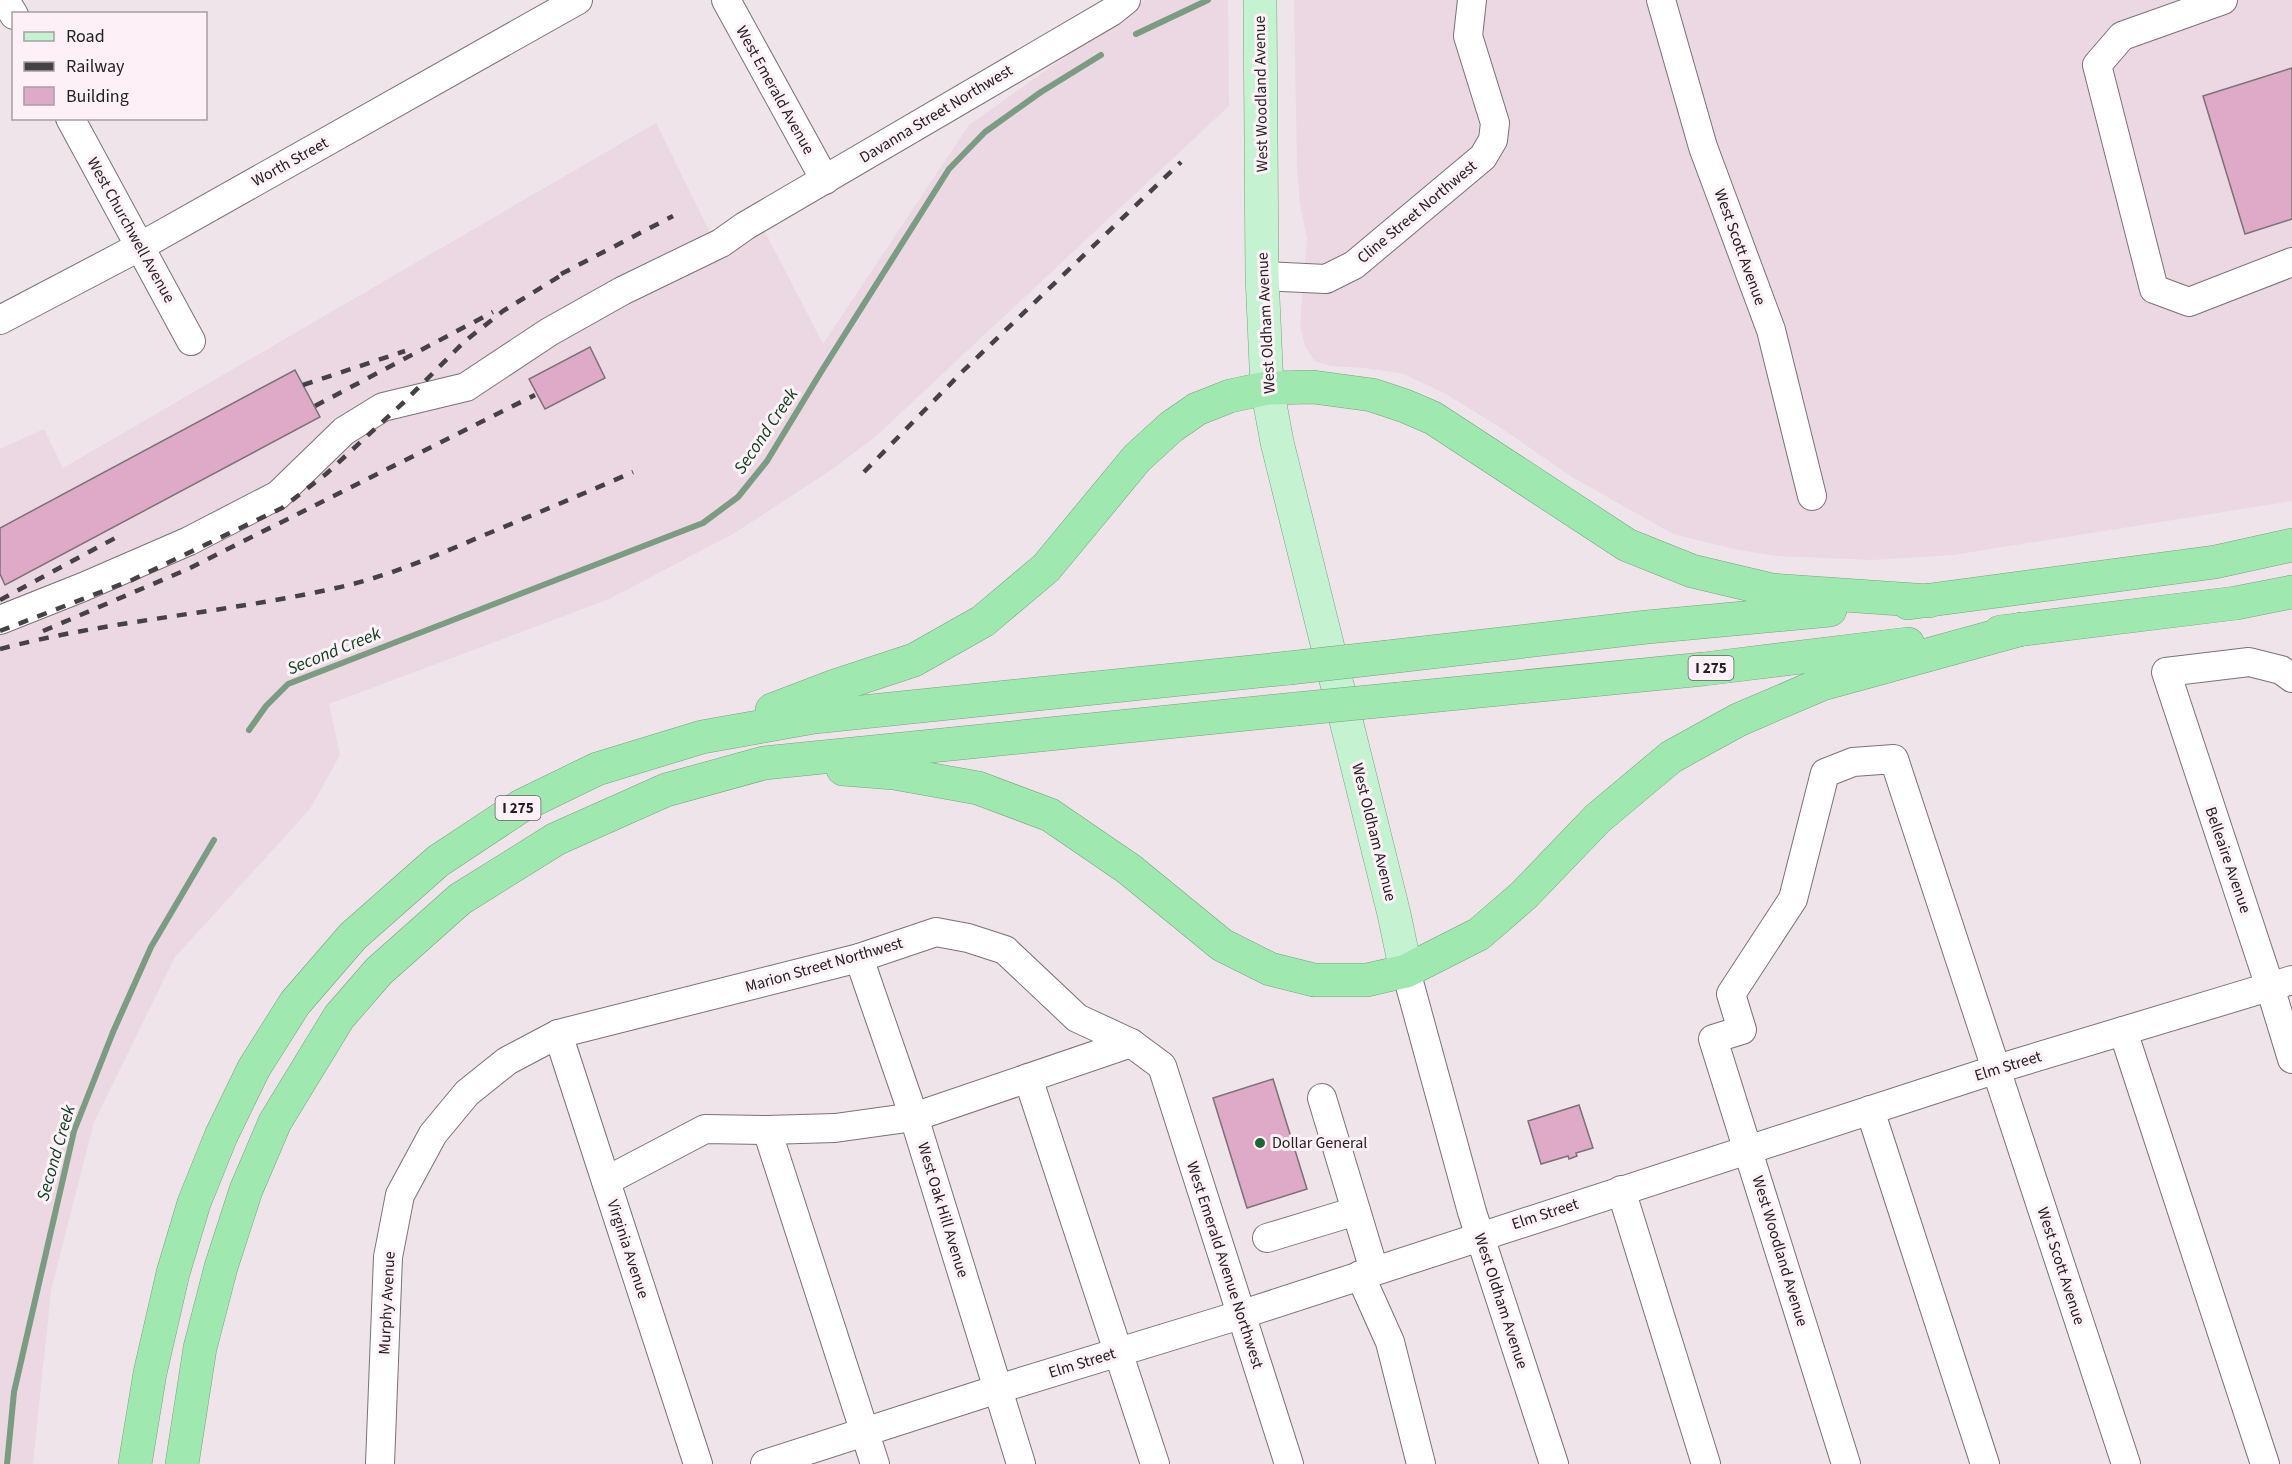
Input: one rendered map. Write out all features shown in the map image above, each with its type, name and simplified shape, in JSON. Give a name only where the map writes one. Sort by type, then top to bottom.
[{"type":"highway","points":[[702,737],[835,686],[914,660],[983,621],[1046,568],[1137,458],[1172,427],[1197,410],[1230,396],[1267,388],[1313,387],[1372,395],[1424,414],[1443,424],[1627,545],[1692,571],[1772,590],[1929,601]]},
{"type":"highway","name":"I 275","points":[[135,1464],[150,1373],[173,1273],[194,1203],[220,1136],[254,1068],[295,1003],[353,936],[438,861],[512,812],[597,770],[702,737],[814,717],[1289,668],[1647,627],[1929,601],[2215,562],[2292,545]]},
{"type":"highway","name":"I 275","points":[[182,1464],[200,1348],[221,1266],[246,1190],[274,1122],[339,1017],[379,971],[460,899],[556,839],[666,790],[764,763],[970,740],[1704,669],[2236,603],[2292,592]]},
{"type":"highway","points":[[764,763],[894,773],[978,788],[1050,815],[1129,869],[1222,945],[1270,969],[1314,980],[1367,980],[1406,971],[1479,934],[1524,895],[1598,818],[1671,757],[1738,720],[1822,684],[2022,629]]},
{"type":"main road","name":"West Woodland Avenue","points":[[1260,0],[1262,187]]},
{"type":"main road","name":"West Oldham Avenue","points":[[1262,187],[1262,276],[1267,388],[1277,442],[1394,914],[1406,971]]},
{"type":"street","name":"Worth Street","points":[[0,320],[141,246],[578,0]]},
{"type":"street","name":"West Emerald Avenue","points":[[726,0],[825,180]]},
{"type":"street","name":"Cline Street Northwest","points":[[1262,276],[1326,279],[1354,265],[1483,157],[1493,140],[1495,123],[1468,36],[1472,0]]},
{"type":"street","name":"West Scott Avenue","points":[[1661,0],[1703,147],[1771,330],[1812,496]]},
{"type":"street","points":[[2223,0],[2122,36],[2097,65],[2154,289],[2188,302],[2292,262]]},
{"type":"street","name":"Davanna Street Northwest","points":[[0,620],[83,587],[178,545],[278,495],[345,431],[384,407],[466,387],[549,332],[622,291],[721,243],[1114,4]]},
{"type":"street","name":"West Churchwell Avenue","points":[[71,120],[191,341]]},
{"type":"street","name":"Belleaire Avenue","points":[[2292,678],[2281,670],[2249,662],[2175,669],[2166,672],[2281,983],[2292,1059]]},
{"type":"street","name":"West Scott Avenue","points":[[1713,1039],[1742,1030],[1731,994],[1793,899],[1825,773],[1853,762],[1894,759],[2126,1464]]},
{"type":"street","name":"Marion Street Northwest","points":[[558,1034],[860,958],[936,932],[968,938],[1005,950],[1077,1018],[1131,1043],[1162,1066]]},
{"type":"street","name":"West Oak Hill Avenue","points":[[860,958],[914,1117],[1021,1464]]},
{"type":"street","name":"West Oldham Avenue","points":[[1406,971],[1480,1235],[1554,1464]]},
{"type":"street","name":"Elm Street","points":[[765,1464],[998,1389],[1240,1315],[1480,1235],[1996,1069],[2281,983]]},
{"type":"street","points":[[2123,1031],[2265,1464]]},
{"type":"street","name":"Virginia Avenue","points":[[558,1034],[699,1464]]},
{"type":"street","name":"Murphy Avenue","points":[[380,1464],[388,1257],[400,1195],[433,1134],[467,1093],[507,1061],[558,1034]]},
{"type":"street","name":"West Woodland Avenue","points":[[1713,1039],[1846,1464]]},
{"type":"street","points":[[606,1181],[705,1129],[835,1128],[914,1117],[1131,1043]]},
{"type":"street","name":"West Emerald Avenue Northwest","points":[[1162,1066],[1289,1464]]},
{"type":"street","points":[[1028,1078],[1155,1464]]},
{"type":"street","points":[[1322,1098],[1356,1211],[1367,1273],[1390,1342],[1421,1464]]},
{"type":"street","points":[[1870,1110],[1985,1464]]},
{"type":"street","points":[[767,1130],[875,1464]]},
{"type":"street","points":[[1621,1190],[1706,1464]]},
{"type":"street","points":[[1267,1238],[1356,1211]]},
{"type":"shaded area","points":[[1145,0],[1228,0],[1229,106],[875,437],[831,470],[733,534],[609,599],[329,704],[340,755],[310,809],[175,957],[94,1122],[51,1290],[33,1464],[0,1464],[0,449],[44,429],[63,468],[656,123],[720,253],[762,226],[823,344],[969,125]]},
{"type":"shaded area","points":[[1294,0],[2292,0],[2292,501],[1953,555],[1872,560],[1776,556],[1734,549],[1673,534],[1572,477],[1501,428],[1446,394],[1404,374],[1331,366],[1315,361],[1305,346],[1300,325],[1307,239],[1300,204],[1297,167]]},
{"type":"building","points":[[2292,68],[2292,219],[2245,234],[2203,96]]},
{"type":"building","points":[[590,347],[605,378],[545,409],[529,379]]},
{"type":"building","points":[[295,370],[320,417],[5,585],[0,574],[0,528]]},
{"type":"building","name":"Dollar General","points":[[1273,1079],[1307,1189],[1247,1208],[1213,1098]]},
{"type":"building","points":[[1579,1105],[1593,1148],[1576,1153],[1577,1156],[1569,1159],[1568,1156],[1541,1164],[1528,1121]]},
{"type":"waterway","name":"Second Creek","points":[[1136,34],[1208,0]]},
{"type":"waterway","name":"Second Creek","points":[[249,730],[266,706],[288,684],[703,523],[738,497],[767,461],[949,169],[985,132],[1041,92],[1101,55]]},
{"type":"waterway","name":"Second Creek","points":[[7,1464],[14,1392],[74,1131],[113,1032],[151,947],[214,840]]},
{"type":"railway","points":[[864,472],[963,371],[1181,162]]},
{"type":"railway","points":[[561,274],[673,216]]},
{"type":"railway","points":[[0,631],[132,580],[282,508],[326,474],[404,402],[464,342],[503,311],[568,271]]},
{"type":"railway","points":[[315,406],[493,312]]},
{"type":"railway","points":[[303,385],[405,351]]},
{"type":"railway","points":[[43,631],[188,569],[535,395]]},
{"type":"railway","points":[[0,649],[83,631],[294,597],[355,583],[429,558],[633,472]]},
{"type":"railway","points":[[0,600],[117,537]]},
{"type":"place","name":"Dollar General","points":[[1260,1143]]}]
